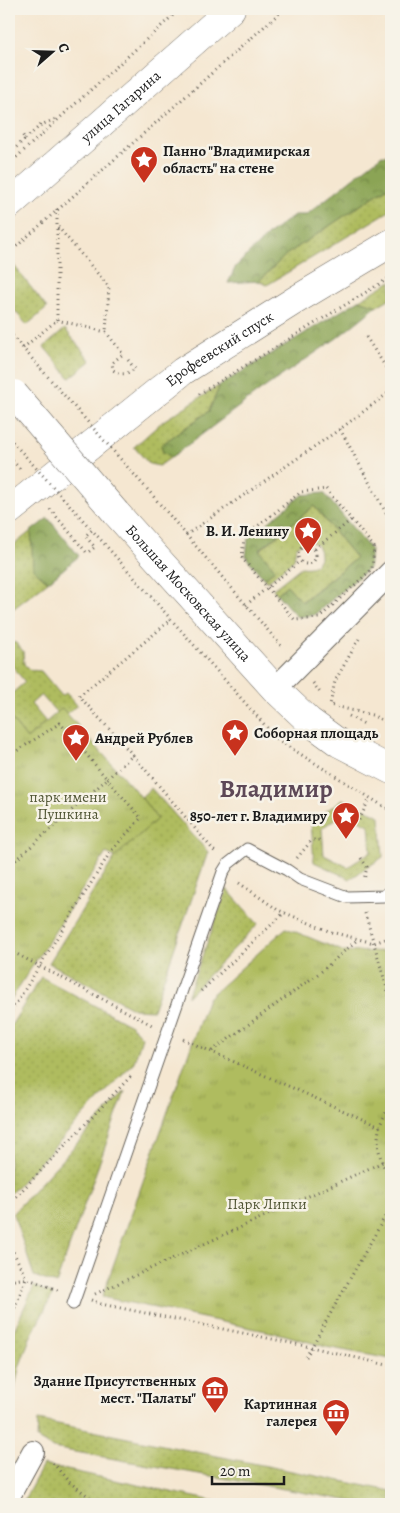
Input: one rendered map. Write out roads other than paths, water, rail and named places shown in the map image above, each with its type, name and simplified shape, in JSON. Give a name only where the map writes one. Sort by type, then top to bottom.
[{"type":"main road","name":"улица Гагарина","points":[[9,205],[231,9]]},
{"type":"main road","name":"Ерофеевский спуск","points":[[9,511],[183,371],[391,243]]},
{"type":"main road","name":"Большая Московская улица","points":[[11,392],[116,513],[275,688],[309,721],[339,743],[391,770]]},
{"type":"street","points":[[275,688],[391,572]]},
{"type":"street","points":[[9,1496],[42,1456]]},
{"type":"lane","points":[[74,1300],[223,872],[228,864],[248,849],[287,870],[300,880],[347,897],[384,896],[391,890]]},
{"type":"place","name":"Панно \"Владимирская область\" на стене","points":[[144,184]]},
{"type":"place","name":"В. И. Ленину","points":[[308,555]]},
{"type":"place","name":"Соборная площадь","points":[[235,757]]},
{"type":"place","name":"Андрей Рублев","points":[[76,762]]},
{"type":"place","name":"850-лет г. Владимиру","points":[[346,840]]},
{"type":"place","name":"Здание Присутственных мест. \"Палаты\"","points":[[215,1414]]},
{"type":"place","name":"Картинная галерея","points":[[336,1437]]},
{"type":"district","name":"Владимир","points":[[276,788]]},
{"type":"park label","name":"парк имени Пушкина","points":[[68,806]]},
{"type":"park label","name":"Парк Липки","points":[[267,1204]]}]
